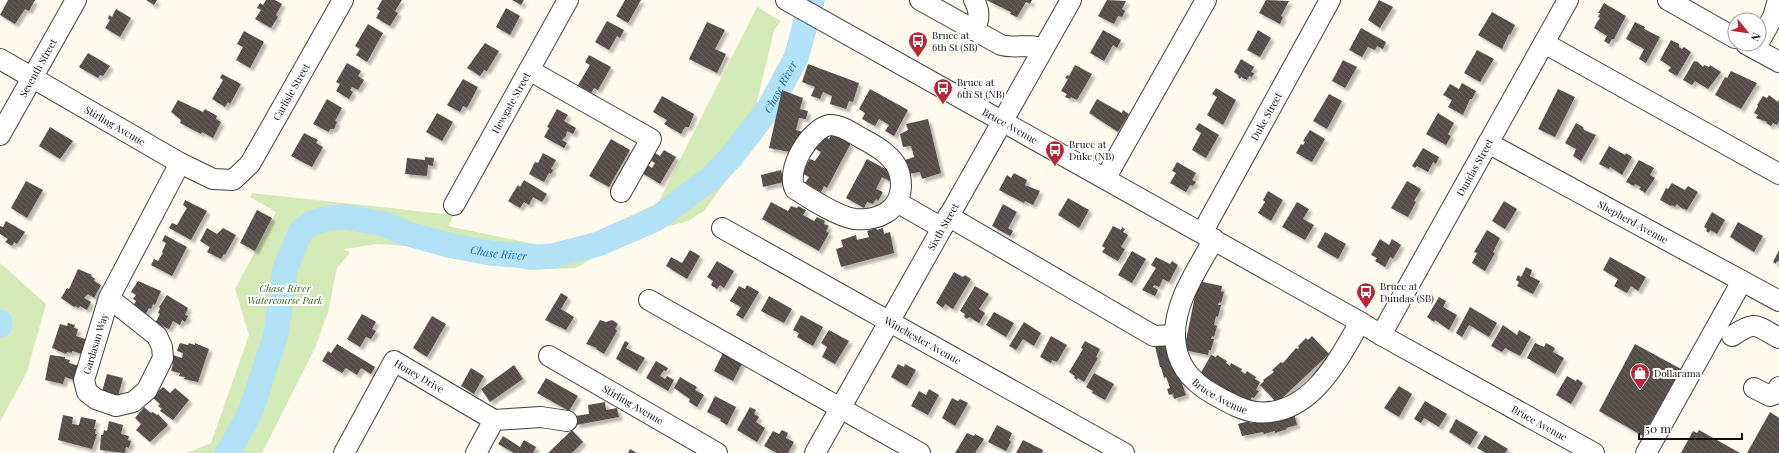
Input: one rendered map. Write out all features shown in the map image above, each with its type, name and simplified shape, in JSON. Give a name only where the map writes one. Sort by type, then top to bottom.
[{"type":"street","name":"Seventh Street","points":[[0,135],[76,0]]},
{"type":"street","name":"Carlisle Street","points":[[233,180],[250,164],[343,0]]},
{"type":"street","name":"Hewgate Street","points":[[454,204],[568,0]]},
{"type":"street","name":"Bruce Avenue","points":[[786,0],[1208,236],[1360,322],[1380,335],[1594,453]]},
{"type":"street","points":[[974,0],[978,7],[979,17],[974,30]]},
{"type":"street","name":"Sixth Street","points":[[815,453],[1071,0]]},
{"type":"street","points":[[1105,179],[1206,0]]},
{"type":"street","name":"Duke Street","points":[[1208,236],[1330,0]]},
{"type":"street","name":"Dundas Street","points":[[1380,335],[1568,0]]},
{"type":"street","points":[[1668,0],[1727,33]]},
{"type":"street","points":[[1767,26],[1773,17],[1778,0]]},
{"type":"street","points":[[928,2],[1001,45],[1034,46],[1043,49]]},
{"type":"street","points":[[1544,43],[1779,174]]},
{"type":"street","points":[[1765,52],[1779,62]]},
{"type":"street","name":"Stirling Avenue","points":[[0,60],[180,163],[213,179],[233,180]]},
{"type":"street","points":[[529,70],[651,139],[621,192]]},
{"type":"street","points":[[837,125],[875,146],[884,152],[894,162],[900,174],[901,184],[897,202],[891,210],[875,217],[854,219],[846,217],[795,188],[792,179],[793,171],[797,161],[816,130],[824,126],[837,125]]},
{"type":"street","name":"Shepherd Avenue","points":[[1488,144],[1779,301]]},
{"type":"street","name":"Gardasan Way","points":[[109,298],[157,336],[162,347],[163,358],[147,390],[133,402],[116,406],[96,399],[87,392],[84,380],[109,298],[180,163]]},
{"type":"street","points":[[897,202],[945,222],[1154,336],[1175,335]]},
{"type":"street","name":"Winchester Avenue","points":[[722,228],[889,320],[1124,453]]},
{"type":"street","name":"Bruce Avenue","points":[[1208,236],[1185,292],[1178,315],[1175,335],[1177,352],[1183,367],[1192,379],[1200,386],[1238,407],[1254,412],[1271,412],[1293,405],[1321,384],[1360,322]]},
{"type":"street","points":[[1646,453],[1742,281]]},
{"type":"street","points":[[649,300],[920,453]]},
{"type":"street","points":[[1737,332],[1766,341],[1779,339]]},
{"type":"street","name":"Stirling Avenue","points":[[549,356],[717,453]]},
{"type":"street","name":"Honey Drive","points":[[344,453],[394,361],[494,420]]},
{"type":"street","points":[[1754,388],[1770,396],[1775,394],[1779,387]]},
{"type":"street","points":[[476,453],[494,420],[541,417],[567,421]]},
{"type":"green space","name":"Chase River Watercourse Park","points":[[757,7],[781,21],[774,30],[744,156],[704,211],[688,221],[626,238],[576,268],[528,270],[435,248],[378,244],[344,249],[350,253],[337,268],[328,312],[315,348],[262,453],[186,453],[211,443],[249,335],[235,289],[276,212],[250,197],[252,193],[454,215],[448,226],[558,249],[658,203]]},
{"type":"green space","points":[[0,263],[46,304],[27,372],[0,422]]},
{"type":"building","points":[[8,0],[35,0],[29,11],[25,9],[15,24],[0,15]]},
{"type":"building","points":[[146,0],[157,0],[154,5]]},
{"type":"building","points":[[266,0],[275,0],[282,4],[276,15],[278,17],[271,28],[255,19],[261,10],[257,8],[260,3],[263,5]]},
{"type":"building","points":[[382,0],[402,0],[395,11],[398,13],[390,26],[376,18],[380,11],[377,9]]},
{"type":"building","points":[[512,0],[524,0],[521,5]]},
{"type":"building","points":[[625,0],[641,0],[628,23],[616,16]]},
{"type":"building","points":[[986,0],[1032,0],[1030,4],[1026,2],[1017,17],[1010,14],[1011,12]]},
{"type":"building","points":[[1107,0],[1126,1],[1122,9],[1125,11],[1122,17],[1118,16],[1114,24],[1098,16]]},
{"type":"building","points":[[1266,0],[1289,1],[1281,16],[1283,17],[1280,24],[1259,13]]},
{"type":"building","points":[[1379,0],[1393,7],[1380,28],[1368,20]]},
{"type":"building","points":[[1604,3],[1626,16],[1614,39],[1612,39],[1609,44],[1604,41],[1607,36],[1594,28],[1600,18],[1598,17],[1600,13],[1598,13]]},
{"type":"building","points":[[506,8],[520,16],[510,35],[496,27]]},
{"type":"building","points":[[116,9],[131,18],[120,37],[105,28],[110,20],[108,19],[109,15],[112,17]]},
{"type":"building","points":[[1492,12],[1515,25],[1502,49],[1478,35]]},
{"type":"building","points":[[607,21],[624,30],[620,38],[617,36],[609,50],[595,42]]},
{"type":"building","points":[[707,22],[725,30],[715,49],[726,54],[717,73],[689,59]]},
{"type":"building","points":[[1635,22],[1645,27],[1644,29],[1660,37],[1646,63],[1639,59],[1644,49],[1626,39]]},
{"type":"building","points":[[368,24],[383,33],[367,62],[356,55],[360,49],[355,46]]},
{"type":"building","points":[[1361,28],[1386,42],[1383,49],[1377,46],[1375,50],[1368,47],[1362,57],[1349,50]]},
{"type":"building","points":[[1103,30],[1121,40],[1117,48],[1113,45],[1104,61],[1090,53]]},
{"type":"building","points":[[1258,30],[1271,38],[1260,57],[1247,50]]},
{"type":"building","points":[[244,31],[264,42],[250,68],[236,60],[243,47],[237,44]]},
{"type":"building","points":[[1671,40],[1679,44],[1679,47],[1682,49],[1684,47],[1691,52],[1677,76],[1668,71],[1671,67],[1660,60]]},
{"type":"building","points":[[485,43],[499,51],[487,71],[484,70],[480,76],[467,68]]},
{"type":"building","points":[[1477,50],[1494,59],[1480,82],[1464,73]]},
{"type":"building","points":[[88,53],[110,66],[103,76],[100,75],[98,78],[79,67]]},
{"type":"building","points":[[589,55],[611,67],[598,90],[594,88],[591,93],[578,85],[590,65],[585,62]]},
{"type":"building","points":[[1241,59],[1254,67],[1251,72],[1254,73],[1252,77],[1249,76],[1247,80],[1241,77],[1240,79],[1234,72]]},
{"type":"building","points":[[1343,60],[1357,67],[1345,88],[1332,81]]},
{"type":"building","points":[[1694,61],[1698,62],[1703,67],[1704,65],[1709,67],[1710,65],[1721,72],[1708,89],[1695,81],[1692,85],[1683,80]]},
{"type":"building","points":[[347,63],[361,71],[358,76],[364,80],[358,90],[352,87],[350,90],[353,92],[349,99],[336,91],[340,84],[336,82]]},
{"type":"building","points":[[808,64],[859,83],[853,102],[849,101],[846,109],[830,104],[832,96],[823,92],[820,99],[811,96],[815,87],[802,82]]},
{"type":"building","points":[[1075,65],[1092,74],[1077,100],[1071,97],[1070,99],[1065,97],[1067,94],[1061,91],[1068,79],[1065,78],[1067,75],[1069,76]]},
{"type":"building","points":[[1731,71],[1757,83],[1741,109],[1715,95],[1725,77],[1727,78]]},
{"type":"building","points":[[222,74],[241,84],[230,104],[228,102],[225,107],[212,99],[223,80],[220,78]]},
{"type":"building","points":[[463,79],[478,87],[467,108],[463,106],[460,112],[447,105]]},
{"type":"building","points":[[1462,83],[1476,91],[1472,99],[1470,99],[1463,115],[1448,107],[1452,100],[1443,95],[1450,84],[1459,89]]},
{"type":"building","points":[[1216,88],[1236,100],[1223,125],[1207,115],[1217,97],[1212,94]]},
{"type":"building","points":[[870,89],[908,110],[894,136],[885,131],[889,125],[879,119],[875,126],[862,119],[865,113],[859,109]]},
{"type":"building","points":[[1558,89],[1575,97],[1555,137],[1538,129]]},
{"type":"building","points":[[782,90],[803,98],[800,109],[808,111],[806,119],[799,118],[796,130],[803,132],[796,146],[792,145],[790,152],[769,148]]},
{"type":"building","points":[[1329,94],[1342,101],[1327,129],[1313,121]]},
{"type":"building","points":[[1769,95],[1778,102],[1779,100],[1779,121],[1777,125],[1773,123],[1771,126],[1766,123],[1767,122],[1756,118],[1758,115],[1754,113],[1763,96],[1767,98]]},
{"type":"building","points":[[662,96],[694,114],[689,127],[685,127],[681,134],[664,124],[667,120],[653,112]]},
{"type":"building","points":[[327,99],[342,108],[335,121],[337,122],[334,129],[330,129],[329,132],[313,124]]},
{"type":"building","points":[[1097,99],[1122,113],[1123,110],[1129,114],[1118,132],[1089,113]]},
{"type":"building","points":[[178,100],[203,112],[205,109],[217,116],[216,119],[221,122],[213,138],[202,132],[201,134],[180,123],[181,120],[171,112]]},
{"type":"building","points":[[557,109],[568,115],[564,121],[576,128],[573,134],[567,131],[566,136],[562,140],[567,143],[564,148],[544,137],[549,128],[547,127]]},
{"type":"building","points":[[437,113],[453,122],[442,141],[426,132]]},
{"type":"building","points":[[1438,113],[1454,123],[1448,134],[1451,136],[1446,145],[1426,134]]},
{"type":"building","points":[[928,119],[941,173],[922,179],[920,172],[909,174],[905,160],[914,157],[911,146],[903,147],[900,134],[908,130],[906,124]]},
{"type":"building","points":[[1199,123],[1219,135],[1206,158],[1192,150],[1201,133],[1195,129]]},
{"type":"building","points":[[1576,123],[1583,127],[1584,130],[1596,135],[1581,161],[1573,156],[1576,149],[1565,143]]},
{"type":"building","points":[[50,127],[73,141],[60,159],[39,146]]},
{"type":"building","points":[[1310,130],[1325,139],[1312,162],[1296,153],[1301,144],[1303,145],[1305,142],[1303,141]]},
{"type":"building","points":[[833,132],[850,142],[850,145],[827,188],[824,186],[821,192],[805,183],[809,177],[802,173],[810,159],[815,161],[821,152],[814,148],[823,136],[829,139]]},
{"type":"building","points":[[304,133],[318,140],[316,143],[323,147],[312,167],[291,156]]},
{"type":"building","points":[[611,139],[630,150],[609,187],[589,176]]},
{"type":"building","points":[[1609,146],[1625,155],[1626,153],[1632,157],[1622,175],[1610,167],[1609,169],[1599,164]]},
{"type":"building","points":[[1423,148],[1439,157],[1436,164],[1433,162],[1428,172],[1417,166],[1415,168],[1412,166]]},
{"type":"building","points":[[664,150],[676,157],[660,184],[639,171],[644,163],[652,168],[655,163],[651,161],[655,153],[660,156]]},
{"type":"building","points":[[543,153],[556,160],[551,169],[553,170],[551,174],[549,173],[544,182],[529,174],[535,162],[538,163]]},
{"type":"building","points":[[425,157],[434,158],[433,166],[428,165],[427,176],[405,174],[407,158],[425,160]]},
{"type":"building","points":[[867,159],[893,173],[889,181],[882,177],[876,189],[883,192],[878,201],[876,199],[873,204],[867,202],[864,208],[846,198]]},
{"type":"building","points":[[1639,160],[1654,168],[1650,175],[1655,178],[1645,193],[1639,189],[1641,187],[1635,184],[1634,186],[1626,182]]},
{"type":"building","points":[[1177,162],[1196,173],[1192,180],[1196,182],[1193,186],[1190,185],[1186,192],[1170,183],[1176,173],[1172,171]]},
{"type":"building","points":[[781,170],[784,182],[763,187],[761,175]]},
{"type":"building","points":[[1014,173],[1027,180],[1025,185],[1040,191],[1033,205],[1025,201],[1024,203],[999,190],[1007,175],[1011,178]]},
{"type":"building","points":[[524,180],[547,194],[542,202],[533,197],[529,205],[524,202],[520,208],[508,201],[518,185],[520,187]]},
{"type":"building","points":[[26,181],[43,190],[27,218],[11,208]]},
{"type":"building","points":[[1407,181],[1421,189],[1414,201],[1416,202],[1408,217],[1391,208]]},
{"type":"building","points":[[1672,183],[1685,190],[1688,186],[1698,192],[1687,210],[1681,208],[1677,204],[1675,207],[1660,200],[1666,188],[1668,189]]},
{"type":"building","points":[[1268,191],[1283,200],[1271,221],[1258,213],[1265,202],[1263,200]]},
{"type":"building","points":[[1068,198],[1089,210],[1079,228],[1058,215]]},
{"type":"building","points":[[185,200],[207,211],[191,240],[169,228],[172,223],[177,225],[187,208],[183,205]]},
{"type":"building","points":[[1504,201],[1517,209],[1505,229],[1492,221]]},
{"type":"building","points":[[771,202],[788,211],[791,206],[797,208],[798,206],[806,210],[803,215],[814,221],[817,217],[825,221],[824,224],[829,226],[826,231],[829,233],[819,251],[762,219]]},
{"type":"building","points":[[1297,202],[1309,209],[1303,219],[1314,225],[1305,240],[1282,227]]},
{"type":"building","points":[[1003,204],[1017,212],[1008,228],[1013,231],[1010,236],[992,226]]},
{"type":"building","points":[[257,210],[272,218],[255,251],[240,243]]},
{"type":"building","points":[[1712,212],[1725,220],[1717,234],[1710,230],[1709,233],[1704,227]]},
{"type":"building","points":[[6,221],[25,232],[17,244],[14,242],[12,246],[5,242],[8,239],[0,234],[0,226],[3,227]]},
{"type":"building","points":[[1738,222],[1763,236],[1754,252],[1730,237]]},
{"type":"building","points":[[1113,226],[1121,230],[1122,227],[1125,229],[1123,232],[1128,235],[1121,247],[1125,249],[1118,261],[1102,252],[1105,248],[1102,246]]},
{"type":"building","points":[[207,228],[217,234],[223,228],[236,235],[225,255],[224,254],[221,259],[207,252],[210,247],[200,241]]},
{"type":"building","points":[[876,228],[877,230],[883,228],[884,234],[890,232],[894,253],[841,267],[836,249],[843,247],[841,240],[856,235],[857,240],[869,237],[867,231]]},
{"type":"building","points":[[1487,230],[1500,238],[1493,252],[1495,253],[1485,271],[1472,263],[1477,253],[1474,252]]},
{"type":"building","points":[[1325,232],[1346,244],[1338,259],[1317,247]]},
{"type":"building","points":[[165,235],[187,247],[172,276],[151,265],[154,259],[158,261],[163,253],[162,252],[166,243],[162,241]]},
{"type":"building","points":[[1380,239],[1389,245],[1392,239],[1401,245],[1393,259],[1390,257],[1385,267],[1375,261],[1377,258],[1371,255]]},
{"type":"building","points":[[690,250],[700,256],[687,279],[666,266],[671,257],[682,263]]},
{"type":"building","points":[[1779,250],[1779,262],[1777,261],[1776,264],[1773,262]]},
{"type":"building","points":[[1132,251],[1146,259],[1132,283],[1118,275]]},
{"type":"building","points":[[1156,257],[1170,264],[1172,261],[1178,265],[1169,282],[1163,279],[1159,287],[1154,285],[1153,287],[1158,290],[1155,296],[1142,290],[1156,268],[1151,265]]},
{"type":"building","points":[[1610,257],[1646,277],[1638,291],[1631,286],[1627,293],[1614,286],[1618,279],[1603,270]]},
{"type":"building","points":[[717,261],[734,271],[724,288],[720,285],[717,289],[711,285],[713,281],[707,277]]},
{"type":"building","points":[[1526,267],[1532,270],[1530,276],[1540,281],[1533,294],[1517,286],[1519,282],[1516,280],[1518,275],[1521,277]]},
{"type":"building","points":[[78,269],[92,275],[91,276],[95,279],[94,281],[101,285],[94,298],[88,294],[84,298],[91,302],[87,310],[80,306],[79,308],[74,307],[61,298],[67,288],[69,289]]},
{"type":"building","points":[[954,272],[963,277],[965,275],[971,279],[953,309],[945,304],[943,308],[936,303]]},
{"type":"building","points":[[138,281],[161,291],[155,305],[153,304],[151,309],[149,308],[144,317],[132,308],[136,301],[133,299],[136,295],[131,292]]},
{"type":"building","points":[[1198,281],[1222,286],[1221,291],[1224,292],[1221,303],[1219,302],[1218,305],[1221,305],[1214,325],[1217,326],[1214,337],[1212,336],[1211,339],[1214,339],[1208,355],[1184,350]]},
{"type":"building","points":[[747,285],[759,292],[743,319],[736,315],[741,307],[730,301],[739,286],[745,289]]},
{"type":"building","points":[[975,286],[989,294],[979,309],[985,313],[979,323],[969,317],[967,319],[964,317],[965,314],[960,311]]},
{"type":"building","points":[[561,293],[568,297],[561,309],[574,317],[566,330],[545,320]]},
{"type":"building","points":[[167,295],[188,308],[185,315],[188,316],[185,322],[182,320],[180,325],[173,321],[169,329],[155,323],[160,314],[158,313],[159,307]]},
{"type":"building","points":[[769,296],[792,309],[784,323],[761,311]]},
{"type":"building","points":[[1439,297],[1446,301],[1443,307],[1457,315],[1449,330],[1435,320],[1434,322],[1427,317]]},
{"type":"building","points":[[1470,307],[1497,323],[1489,337],[1469,325],[1462,337],[1456,333]]},
{"type":"building","points":[[994,312],[1014,323],[1006,337],[986,325]]},
{"type":"building","points":[[362,314],[376,322],[372,329],[376,331],[371,339],[366,337],[360,347],[347,339]]},
{"type":"building","points":[[801,315],[823,327],[813,346],[797,337],[799,333],[793,330]]},
{"type":"building","points":[[432,316],[446,324],[427,357],[413,348]]},
{"type":"building","points":[[600,320],[606,322],[612,320],[618,324],[615,329],[617,331],[604,354],[596,349],[597,348],[586,344]]},
{"type":"building","points":[[1024,322],[1041,333],[1034,346],[1023,339],[1016,350],[1009,346]]},
{"type":"building","points":[[68,323],[75,325],[74,328],[78,329],[76,336],[85,339],[82,354],[72,351],[72,353],[67,352],[66,354],[52,348],[60,324],[67,326]]},
{"type":"building","points":[[1503,325],[1517,335],[1519,330],[1531,337],[1520,356],[1505,348],[1502,352],[1491,346]]},
{"type":"building","points":[[829,330],[849,341],[835,364],[822,357],[827,347],[821,343]]},
{"type":"building","points":[[1051,336],[1067,345],[1057,362],[1052,360],[1051,363],[1040,357]]},
{"type":"building","points":[[1312,336],[1329,354],[1277,403],[1260,385],[1264,381],[1263,380],[1274,372],[1272,370],[1281,362],[1283,363],[1296,348],[1298,349],[1298,346],[1306,338],[1308,340]]},
{"type":"building","points":[[625,341],[629,343],[626,348],[645,358],[637,371],[616,359]]},
{"type":"building","points":[[1085,341],[1100,349],[1096,357],[1098,358],[1084,382],[1078,378],[1077,380],[1074,378],[1075,376],[1069,372],[1083,349],[1081,348]]},
{"type":"building","points":[[1167,342],[1186,395],[1174,399],[1173,394],[1169,395],[1167,389],[1170,388],[1160,367],[1155,346]]},
{"type":"building","points":[[180,343],[195,345],[195,343],[209,349],[198,382],[184,379],[185,377],[179,376],[180,373],[171,371],[173,364],[170,363],[173,355],[182,358],[183,353],[177,351]]},
{"type":"building","points":[[1535,343],[1544,347],[1546,343],[1555,348],[1553,352],[1564,358],[1555,374],[1527,358]]},
{"type":"building","points":[[337,344],[375,367],[371,374],[361,368],[357,375],[346,368],[342,373],[322,361],[328,351],[331,353]]},
{"type":"building","name":"Dollarama","points":[[1635,344],[1681,369],[1643,436],[1599,411]]},
{"type":"building","points":[[723,353],[743,362],[733,381],[714,371]]},
{"type":"building","points":[[50,355],[65,357],[65,359],[70,360],[69,363],[79,366],[74,380],[65,377],[63,384],[45,380]]},
{"type":"building","points":[[1211,355],[1216,357],[1217,355],[1227,361],[1226,363],[1230,366],[1231,363],[1242,369],[1241,371],[1245,374],[1247,371],[1256,377],[1255,379],[1260,382],[1256,390],[1259,391],[1254,398],[1252,397],[1248,404],[1199,376]]},
{"type":"building","points":[[656,361],[668,368],[666,371],[664,370],[660,376],[665,379],[667,376],[674,380],[668,391],[646,378]]},
{"type":"building","points":[[898,364],[904,367],[905,364],[916,370],[907,386],[891,377]]},
{"type":"building","points":[[514,365],[523,379],[490,402],[481,389]]},
{"type":"building","points":[[471,368],[484,376],[474,394],[461,386]]},
{"type":"building","points":[[1094,373],[1114,384],[1105,400],[1092,393],[1093,391],[1086,387]]},
{"type":"building","points":[[107,374],[123,378],[117,400],[101,395]]},
{"type":"building","points":[[1567,376],[1576,381],[1577,379],[1583,383],[1571,404],[1556,395]]},
{"type":"building","points":[[680,377],[697,387],[695,390],[704,395],[697,407],[689,402],[690,399],[674,388]]},
{"type":"building","points":[[546,378],[578,396],[569,411],[537,393]]},
{"type":"building","points":[[1399,386],[1412,394],[1399,417],[1384,408]]},
{"type":"building","points":[[163,387],[170,393],[175,388],[189,400],[173,420],[160,411],[162,409],[158,406],[160,404],[152,397]]},
{"type":"building","points":[[929,389],[939,395],[928,415],[911,406],[919,391],[926,395]]},
{"type":"building","points":[[715,396],[736,407],[727,425],[720,421],[721,419],[707,412]]},
{"type":"building","points":[[952,398],[958,401],[960,399],[968,403],[955,426],[942,418]]},
{"type":"building","points":[[1425,401],[1447,414],[1439,427],[1424,418],[1421,423],[1414,419]]},
{"type":"building","points":[[605,402],[606,410],[617,408],[619,417],[576,425],[575,416],[589,414],[588,405]]},
{"type":"building","points":[[144,407],[151,413],[153,412],[157,415],[158,414],[168,425],[150,442],[136,430],[141,424],[135,418]]},
{"type":"building","points":[[750,407],[756,410],[754,414],[759,417],[756,422],[765,428],[757,442],[737,430]]},
{"type":"building","points":[[1770,412],[1779,418],[1779,453],[1747,453]]},
{"type":"building","points":[[1294,413],[1297,425],[1275,433],[1275,431],[1264,434],[1263,432],[1242,436],[1238,424],[1261,420],[1262,422]]},
{"type":"building","points":[[63,415],[73,417],[72,424],[79,425],[81,417],[96,420],[94,429],[96,429],[95,434],[97,434],[92,449],[58,440]]},
{"type":"building","points":[[1456,419],[1478,432],[1470,445],[1449,432]]},
{"type":"building","points":[[109,421],[123,425],[121,434],[129,436],[128,440],[131,441],[129,448],[126,447],[125,453],[100,450],[101,435],[103,435],[104,430],[107,431]]},
{"type":"building","points":[[997,425],[1012,433],[1009,440],[1011,442],[1006,451],[988,442]]},
{"type":"building","points":[[572,430],[583,442],[572,453],[548,453]]},
{"type":"building","points":[[782,430],[788,433],[786,438],[794,442],[788,453],[777,453],[764,446],[773,431],[779,434]]},
{"type":"building","points":[[1699,430],[1740,453],[1681,453],[1693,431],[1697,433]]},
{"type":"building","points":[[967,433],[974,436],[975,434],[984,439],[975,453],[955,453]]},
{"type":"building","points":[[1485,435],[1508,449],[1505,453],[1486,453],[1477,448]]},
{"type":"building","points":[[503,436],[520,447],[524,440],[536,447],[533,453],[514,453],[498,444]]},
{"type":"building","points":[[1023,440],[1043,450],[1042,453],[1016,453]]},
{"type":"building","points":[[630,449],[637,453],[628,453]]},
{"type":"waterway","name":"Chase River","points":[[227,453],[251,410],[276,334],[285,269],[301,231],[312,223],[329,218],[345,217],[384,224],[405,233],[448,245],[490,253],[537,257],[552,256],[598,244],[656,219],[711,178],[732,156],[769,108],[796,58],[812,0]]},
{"type":"place","name":"Bruce at 6th St (SB)","points":[[918,58]]},
{"type":"place","name":"Bruce at 6th St (NB)","points":[[943,105]]},
{"type":"place","name":"Bruce at Duke (NB)","points":[[1055,167]]},
{"type":"place","name":"Bruce at Dundas (SB)","points":[[1366,309]]},
{"type":"place","name":"Dollarama","points":[[1640,390]]}]
